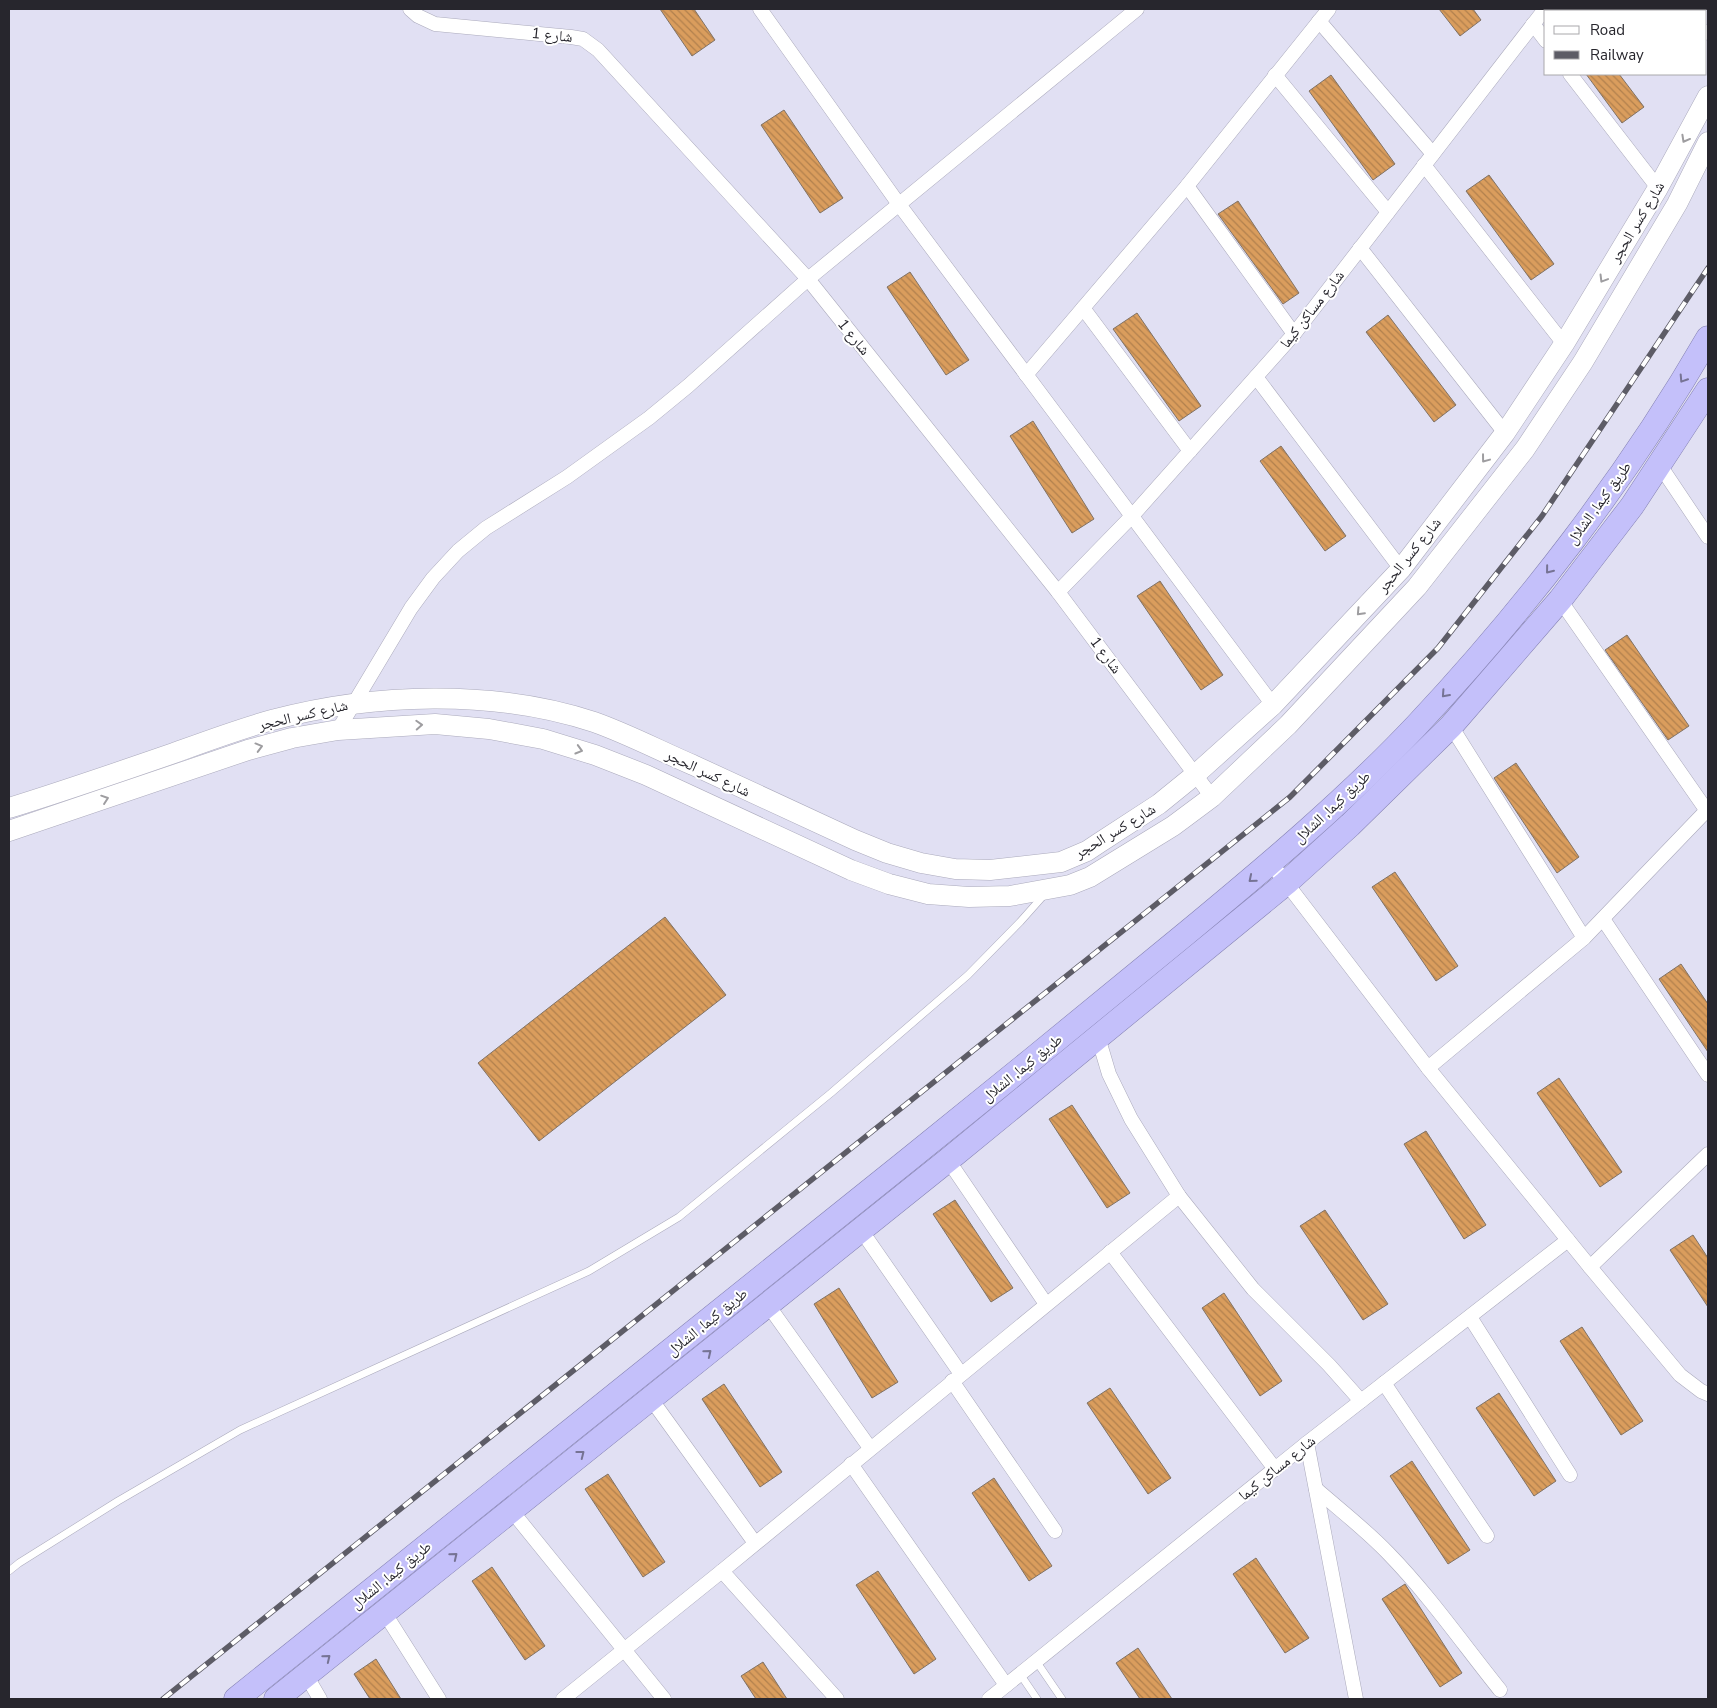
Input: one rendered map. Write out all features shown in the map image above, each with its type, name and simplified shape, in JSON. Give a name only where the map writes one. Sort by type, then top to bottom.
[{"type":"highway","name":"طريق كيما, الشلال","points":[[236,1699],[1072,1028],[1271,863],[1332,808],[1414,728],[1492,640],[1566,549],[1634,455],[1708,338]]},
{"type":"highway","name":"طريق كيما, الشلال","points":[[276,1699],[948,1160],[1286,883],[1350,825],[1451,726],[1560,600],[1632,506],[1708,390]]},
{"type":"highway","points":[[512,1477],[529,1495]]},
{"type":"main road","name":"شارع كسر الحجر","points":[[9,808],[63,792],[232,732],[280,718],[354,703],[436,699],[490,700],[543,708],[595,723],[887,853],[921,863],[955,869],[990,870],[1060,862],[1087,851],[1159,804],[1196,774],[1273,705],[1400,569],[1505,433],[1564,344],[1658,188],[1708,96]]},
{"type":"main road","name":"شارع كسر الحجر","points":[[9,831],[248,750],[292,738],[338,730],[435,724],[490,729],[543,740],[595,755],[646,775],[851,870],[889,884],[928,894],[969,897],[1010,896],[1050,889],[1090,877],[1173,826],[1212,797],[1288,726],[1417,587],[1525,449],[1583,362],[1677,204],[1708,142]]},
{"type":"main road","points":[[63,792],[70,811]]},
{"type":"main road","points":[[1050,889],[1060,862]]},
{"type":"street","name":"شارع 1","points":[[410,9],[418,16],[436,24],[571,37],[583,39],[591,44],[808,279],[1058,592],[1212,797]]},
{"type":"street","points":[[760,9],[898,203],[1273,705]]},
{"type":"street","points":[[338,730],[411,608],[433,578],[458,551],[486,528],[567,477],[649,418],[898,203],[1137,9]]},
{"type":"street","points":[[1026,375],[1187,186],[1329,9]]},
{"type":"street","name":"شارع مساكن كيما","points":[[1058,592],[1132,516],[1294,334],[1544,10]]},
{"type":"street","points":[[1319,21],[1429,159],[1564,344]]},
{"type":"street","points":[[1533,24],[1544,38]]},
{"type":"street","points":[[1275,75],[1388,212]]},
{"type":"street","points":[[1571,75],[1658,188]]},
{"type":"street","points":[[1187,186],[1294,334]]},
{"type":"street","points":[[1360,248],[1505,433]]},
{"type":"street","points":[[1083,308],[1190,451]]},
{"type":"street","points":[[1256,377],[1400,569]]},
{"type":"street","points":[[1659,464],[1708,537]]},
{"type":"street","points":[[1428,1068],[1584,938],[1707,810],[1560,600]]},
{"type":"street","points":[[1451,726],[1584,938]]},
{"type":"street","points":[[1271,863],[1428,1068],[1590,1267],[1680,1375],[1708,1394]]},
{"type":"street","points":[[1603,919],[1708,1075]]},
{"type":"street","points":[[1098,1037],[1109,1074],[1131,1119],[1179,1196],[1253,1289],[1361,1401]]},
{"type":"street","points":[[1590,1267],[1708,1154]]},
{"type":"street","points":[[948,1160],[1046,1304]]},
{"type":"street","points":[[563,1699],[1179,1196]]},
{"type":"street","points":[[861,1230],[1055,1531]]},
{"type":"street","name":"شارع مساكن كيما","points":[[988,1699],[1275,1468],[1568,1240]]},
{"type":"street","points":[[1110,1252],[1275,1468]]},
{"type":"street","points":[[768,1305],[870,1448]]},
{"type":"street","points":[[1470,1317],[1570,1475]]},
{"type":"street","points":[[1384,1383],[1487,1536]]},
{"type":"street","points":[[652,1399],[755,1543]]},
{"type":"street","points":[[1307,1443],[1356,1699]]},
{"type":"street","points":[[851,1464],[1006,1685]]},
{"type":"street","points":[[1316,1489],[1370,1535],[1389,1554],[1500,1690]]},
{"type":"street","points":[[511,1510],[664,1699]]},
{"type":"street","points":[[722,1571],[837,1699]]},
{"type":"street","points":[[384,1612],[439,1699]]},
{"type":"street","points":[[306,1675],[320,1699]]},
{"type":"lane","points":[[9,1571],[118,1501],[240,1430],[589,1271],[679,1217],[831,1093],[968,975],[1050,889]]},
{"type":"lane","points":[[1036,1661],[1062,1699]]},
{"type":"lane","points":[[1020,1674],[1037,1699]]},
{"type":"building","points":[[660,9],[694,9],[715,40],[692,56]]},
{"type":"building","points":[[1439,9],[1473,9],[1481,20],[1460,36]]},
{"type":"building","points":[[1331,75],[1395,164],[1373,180],[1309,91]]},
{"type":"building","points":[[1587,75],[1620,75],[1644,107],[1622,123]]},
{"type":"building","points":[[784,110],[843,198],[820,213],[761,125]]},
{"type":"building","points":[[1489,175],[1554,264],[1531,280],[1466,191]]},
{"type":"building","points":[[1238,201],[1299,293],[1283,304],[1218,214]]},
{"type":"building","points":[[910,272],[969,360],[946,375],[887,287]]},
{"type":"building","points":[[1137,313],[1201,406],[1179,421],[1113,329]]},
{"type":"building","points":[[1388,315],[1456,405],[1434,422],[1366,332]]},
{"type":"building","points":[[1033,421],[1094,519],[1072,533],[1010,436]]},
{"type":"building","points":[[1281,446],[1346,536],[1325,551],[1260,461]]},
{"type":"building","points":[[1160,581],[1223,675],[1201,690],[1137,596]]},
{"type":"building","points":[[1627,635],[1689,726],[1668,740],[1605,650]]},
{"type":"building","points":[[1516,763],[1579,857],[1557,873],[1494,778]]},
{"type":"building","points":[[1395,872],[1458,966],[1436,981],[1372,887]]},
{"type":"building","points":[[665,917],[726,995],[539,1141],[478,1063]]},
{"type":"building","points":[[1681,964],[1708,1004],[1708,1052],[1659,979]]},
{"type":"building","points":[[1559,1078],[1622,1172],[1600,1187],[1537,1093]]},
{"type":"building","points":[[1072,1105],[1130,1193],[1107,1208],[1049,1119]]},
{"type":"building","points":[[1426,1131],[1486,1225],[1464,1239],[1404,1144]]},
{"type":"building","points":[[955,1200],[1013,1288],[991,1302],[933,1214]]},
{"type":"building","points":[[1325,1210],[1388,1304],[1363,1320],[1300,1226]]},
{"type":"building","points":[[1693,1235],[1708,1258],[1708,1307],[1670,1250]]},
{"type":"building","points":[[839,1288],[898,1382],[872,1398],[814,1304]]},
{"type":"building","points":[[1224,1293],[1282,1381],[1260,1396],[1202,1308]]},
{"type":"building","points":[[1582,1327],[1643,1421],[1621,1435],[1560,1341]]},
{"type":"building","points":[[724,1384],[782,1472],[760,1487],[702,1399]]},
{"type":"building","points":[[1110,1388],[1171,1478],[1148,1494],[1087,1403]]},
{"type":"building","points":[[1499,1393],[1556,1481],[1534,1496],[1476,1408]]},
{"type":"building","points":[[1412,1461],[1470,1550],[1448,1564],[1390,1476]]},
{"type":"building","points":[[608,1474],[665,1562],[643,1577],[585,1489]]},
{"type":"building","points":[[994,1478],[1052,1566],[1029,1581],[972,1493]]},
{"type":"building","points":[[1256,1558],[1309,1638],[1285,1653],[1233,1574]]},
{"type":"building","points":[[492,1567],[545,1646],[525,1660],[472,1581]]},
{"type":"building","points":[[878,1571],[936,1659],[914,1674],[856,1585]]},
{"type":"building","points":[[1405,1584],[1462,1673],[1440,1687],[1382,1599]]},
{"type":"building","points":[[1138,1648],[1172,1699],[1140,1699],[1116,1663]]},
{"type":"building","points":[[376,1659],[401,1699],[370,1699],[354,1674]]},
{"type":"building","points":[[763,1662],[787,1699],[756,1699],[741,1676]]},
{"type":"railway","points":[[163,1699],[1290,797],[1438,648],[1542,516],[1708,268]]}]
